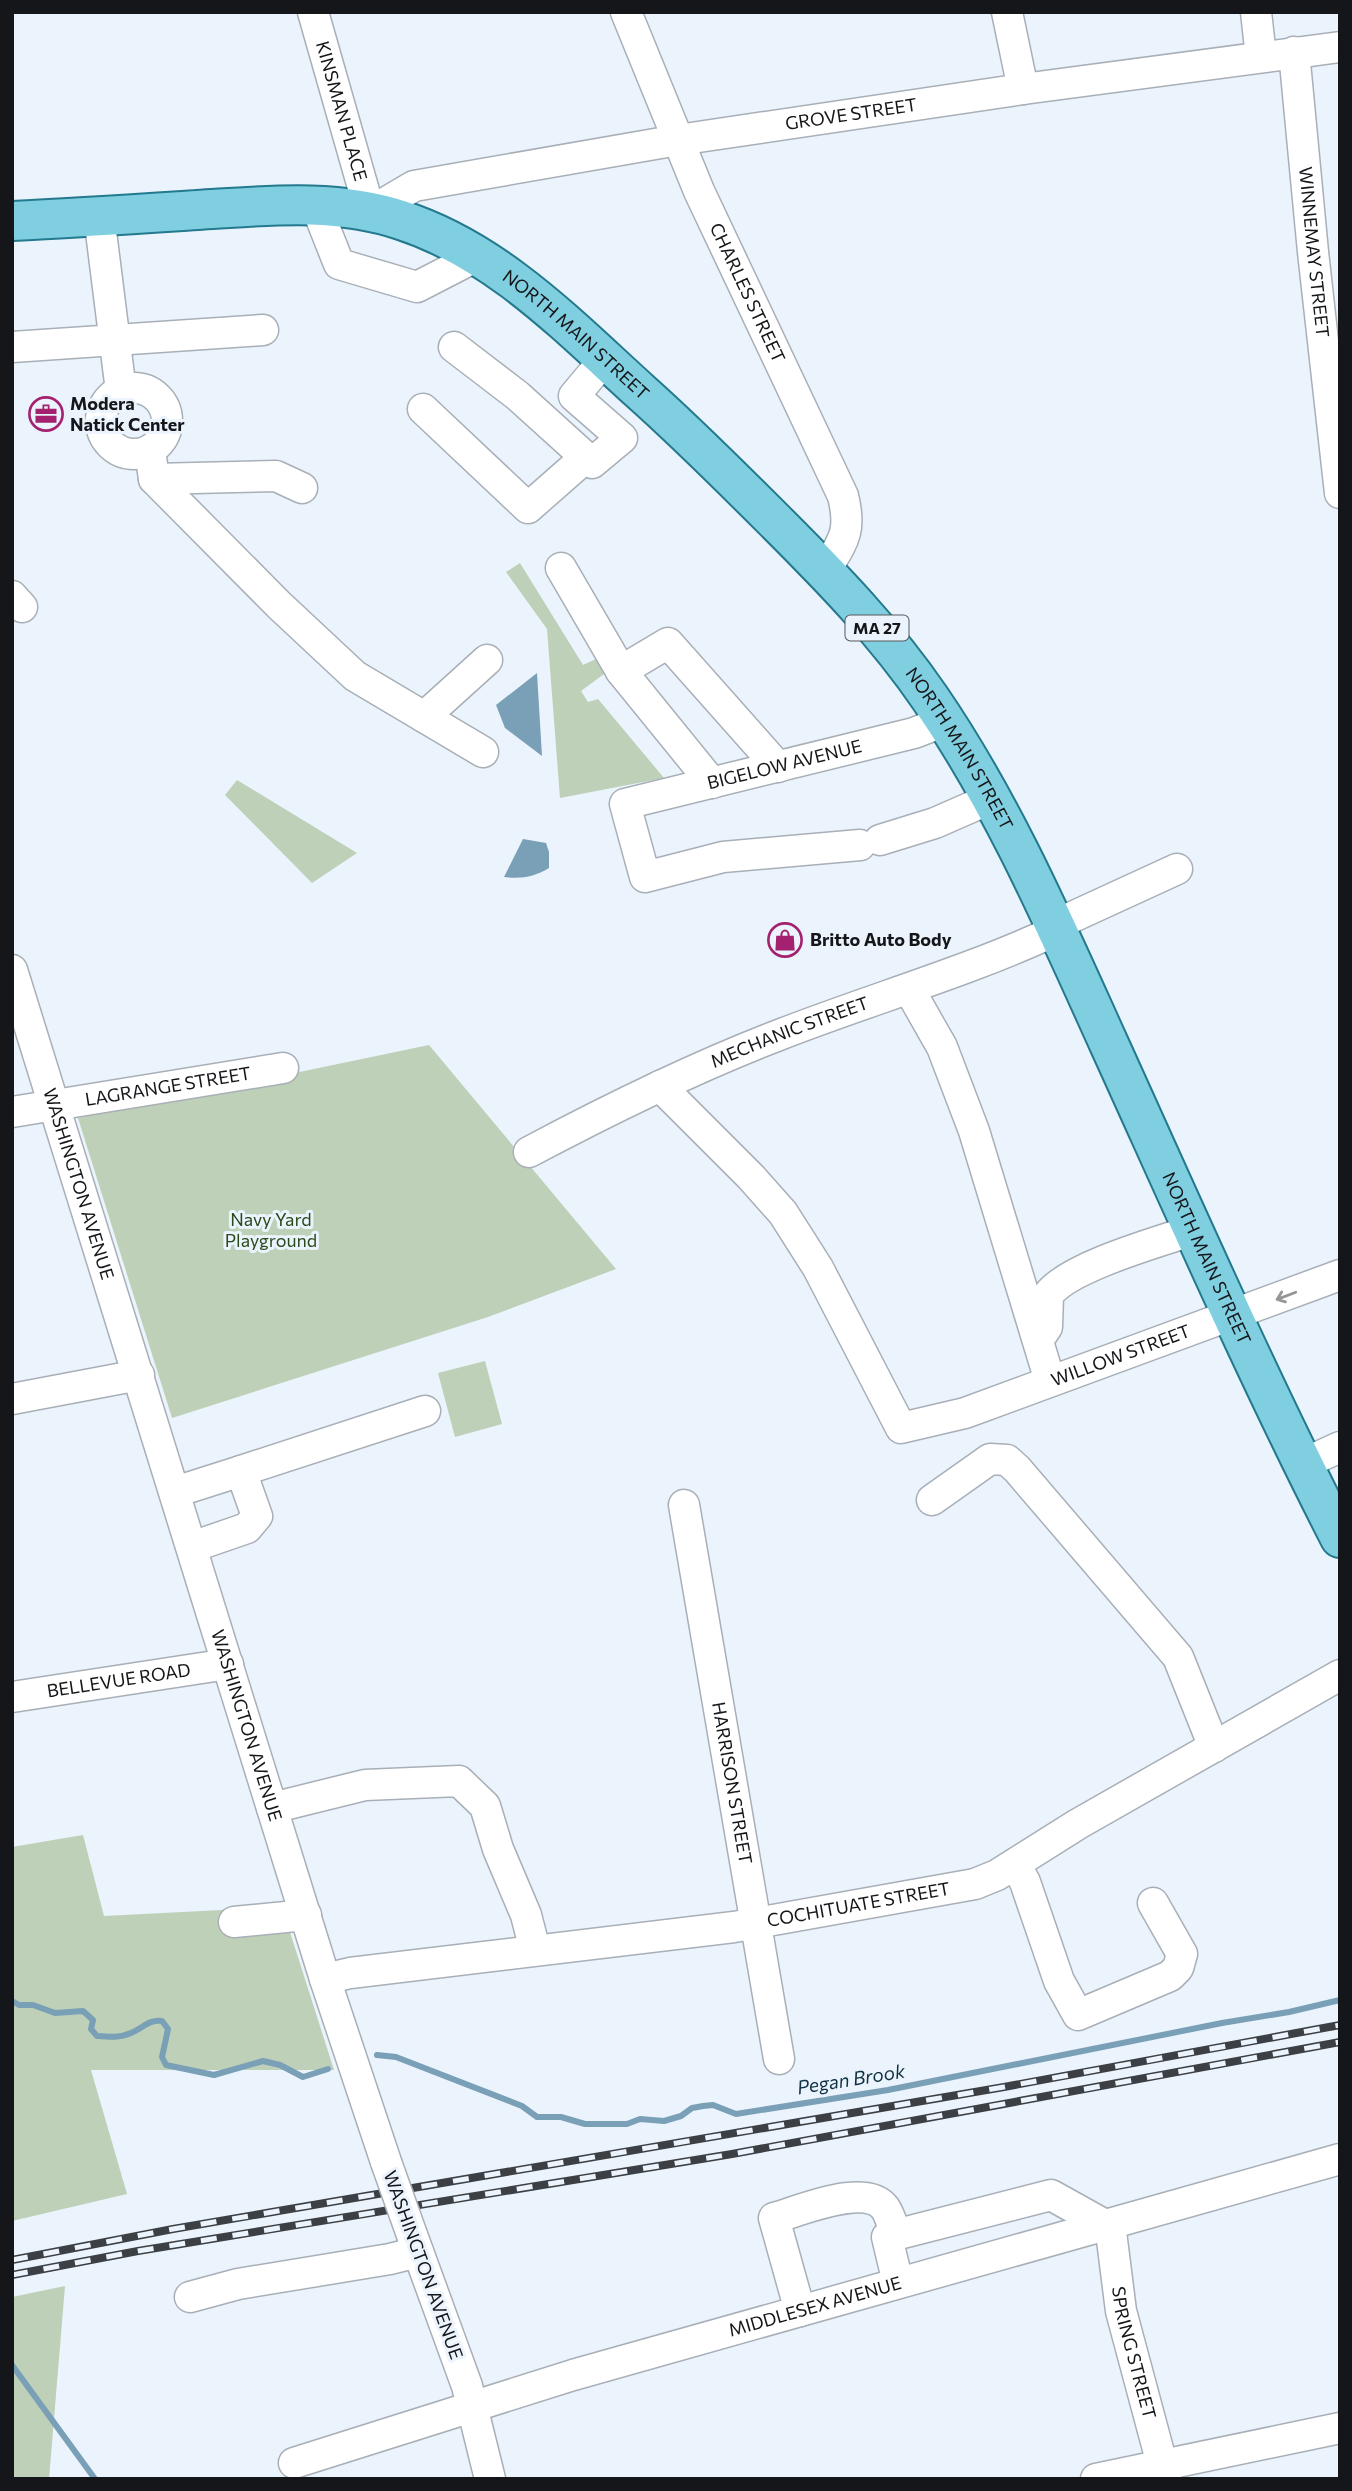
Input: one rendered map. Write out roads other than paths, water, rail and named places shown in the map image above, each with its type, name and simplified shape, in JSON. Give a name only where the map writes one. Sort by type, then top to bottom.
[{"type":"main road","name":"NORTH MAIN STREET","points":[[12,221],[257,206],[316,206],[370,212],[424,228],[479,255],[506,273],[696,443],[825,571],[887,641],[945,721],[992,798],[1056,928],[1233,1316],[1340,1538]]},
{"type":"street","name":"KINSMAN PLACE","points":[[313,12],[370,212]]},
{"type":"street","name":"CHARLES STREET","points":[[626,12],[699,191],[843,496],[848,513],[847,532],[825,571]]},
{"type":"street","points":[[1007,12],[1023,89]]},
{"type":"street","points":[[1256,12],[1261,57]]},
{"type":"street","name":"GROVE STREET","points":[[370,212],[414,186],[678,140],[1023,89],[1340,47]]},
{"type":"street","name":"WINNEMAY STREET","points":[[1294,52],[1340,493]]},
{"type":"street","points":[[316,206],[340,264],[417,287],[479,255]]},
{"type":"street","points":[[99,216],[121,391]]},
{"type":"street","points":[[12,347],[263,330]]},
{"type":"street","points":[[454,347],[518,396],[592,463],[622,438],[574,396],[605,359]]},
{"type":"street","points":[[132,388],[144,390],[154,395],[166,413],[163,436],[150,450],[129,454],[119,451],[104,436],[101,415],[112,396],[121,391],[132,388]]},
{"type":"street","points":[[423,409],[528,508],[586,457]]},
{"type":"street","points":[[150,450],[155,479],[279,606],[355,676],[483,752]]},
{"type":"street","points":[[155,479],[276,476],[302,488]]},
{"type":"street","points":[[561,568],[621,671],[712,783]]},
{"type":"street","points":[[621,671],[668,643],[778,767]]},
{"type":"street","points":[[424,717],[487,660]]},
{"type":"street","name":"BIGELOW AVENUE","points":[[945,721],[914,733],[625,804],[645,877],[746,854],[870,843],[935,823],[992,798]]},
{"type":"street","name":"MECHANIC STREET","points":[[529,1152],[660,1086],[781,1034],[983,962],[1177,869]]},
{"type":"street","name":"WASHINGTON AVENUE","points":[[12,970],[325,1979],[386,2162],[463,2376],[490,2479]]},
{"type":"street","points":[[909,989],[942,1047],[974,1131],[1050,1381]]},
{"type":"street","name":"LAGRANGE STREET","points":[[12,1112],[283,1068]]},
{"type":"street","name":"WILLOW STREET","points":[[660,1086],[783,1213],[818,1268],[901,1428],[965,1413],[1340,1275]]},
{"type":"street","points":[[1037,1340],[1047,1327],[1048,1295],[1060,1282],[1084,1269],[1194,1230]]},
{"type":"street","points":[[12,1399],[139,1375]]},
{"type":"street","points":[[175,1492],[425,1411]]},
{"type":"street","points":[[1303,1464],[1340,1447]]},
{"type":"street","points":[[932,1500],[990,1459],[1007,1460],[1178,1657],[1214,1746]]},
{"type":"street","points":[[192,1547],[247,1528],[257,1516],[241,1471]]},
{"type":"street","name":"HARRISON STREET","points":[[684,1505],[779,2059]]},
{"type":"street","name":"BELLEVUE ROAD","points":[[12,1697],[228,1664]]},
{"type":"street","name":"COCHITUATE STREET","points":[[325,1979],[350,1973],[756,1924],[987,1881],[1078,1824],[1340,1675]]},
{"type":"street","points":[[272,1808],[365,1785],[459,1781],[485,1806],[498,1849],[526,1915],[536,1951]]},
{"type":"street","points":[[1015,1864],[1026,1882],[1059,1981],[1078,2015],[1170,1976],[1178,1968],[1182,1954],[1153,1903]]},
{"type":"street","points":[[234,1922],[306,1915]]},
{"type":"street","name":"MIDDLESEX AVENUE","points":[[294,2463],[599,2368],[1340,2159]]},
{"type":"street","points":[[898,2283],[887,2237],[1051,2195],[1108,2224]]},
{"type":"street","points":[[800,2311],[774,2218],[853,2196],[871,2197],[885,2208],[896,2235]]},
{"type":"street","name":"SPRING STREET","points":[[1108,2224],[1121,2311],[1164,2472]]},
{"type":"street","points":[[190,2297],[238,2284],[390,2259],[415,2244]]},
{"type":"street","points":[[1096,2479],[1164,2472],[1340,2428]]},
{"type":"water","points":[[537,673],[542,756],[505,728],[496,705]]},
{"type":"water","points":[[523,839],[546,843],[549,868],[528,877],[504,877]]},
{"type":"waterway","name":"Pegan Brook","points":[[377,2055],[396,2057],[522,2106],[537,2117],[561,2117],[585,2124],[627,2124],[640,2119],[664,2121],[703,2106],[713,2105],[736,2114],[888,2090],[1340,2000]]},
{"type":"waterway","name":"Pegan Brook","points":[[12,2001],[55,2013],[83,2011],[93,2020],[91,2029],[97,2036],[123,2036],[150,2023],[162,2021],[168,2029],[162,2057],[166,2065],[214,2075],[263,2061],[280,2065],[303,2077],[328,2069]]},
{"type":"waterway","points":[[12,2365],[95,2479]]},
{"type":"railway","points":[[12,2260],[173,2229],[1004,2087],[1340,2025]]},
{"type":"railway","points":[[12,2275],[138,2251],[732,2154],[1340,2042]]},
{"type":"place","name":"Modera Natick Center","points":[[46,414]]},
{"type":"place","name":"Britto Auto Body","points":[[785,940]]},
{"type":"park label","name":"Navy Yard Playground","points":[[271,1230]]}]
